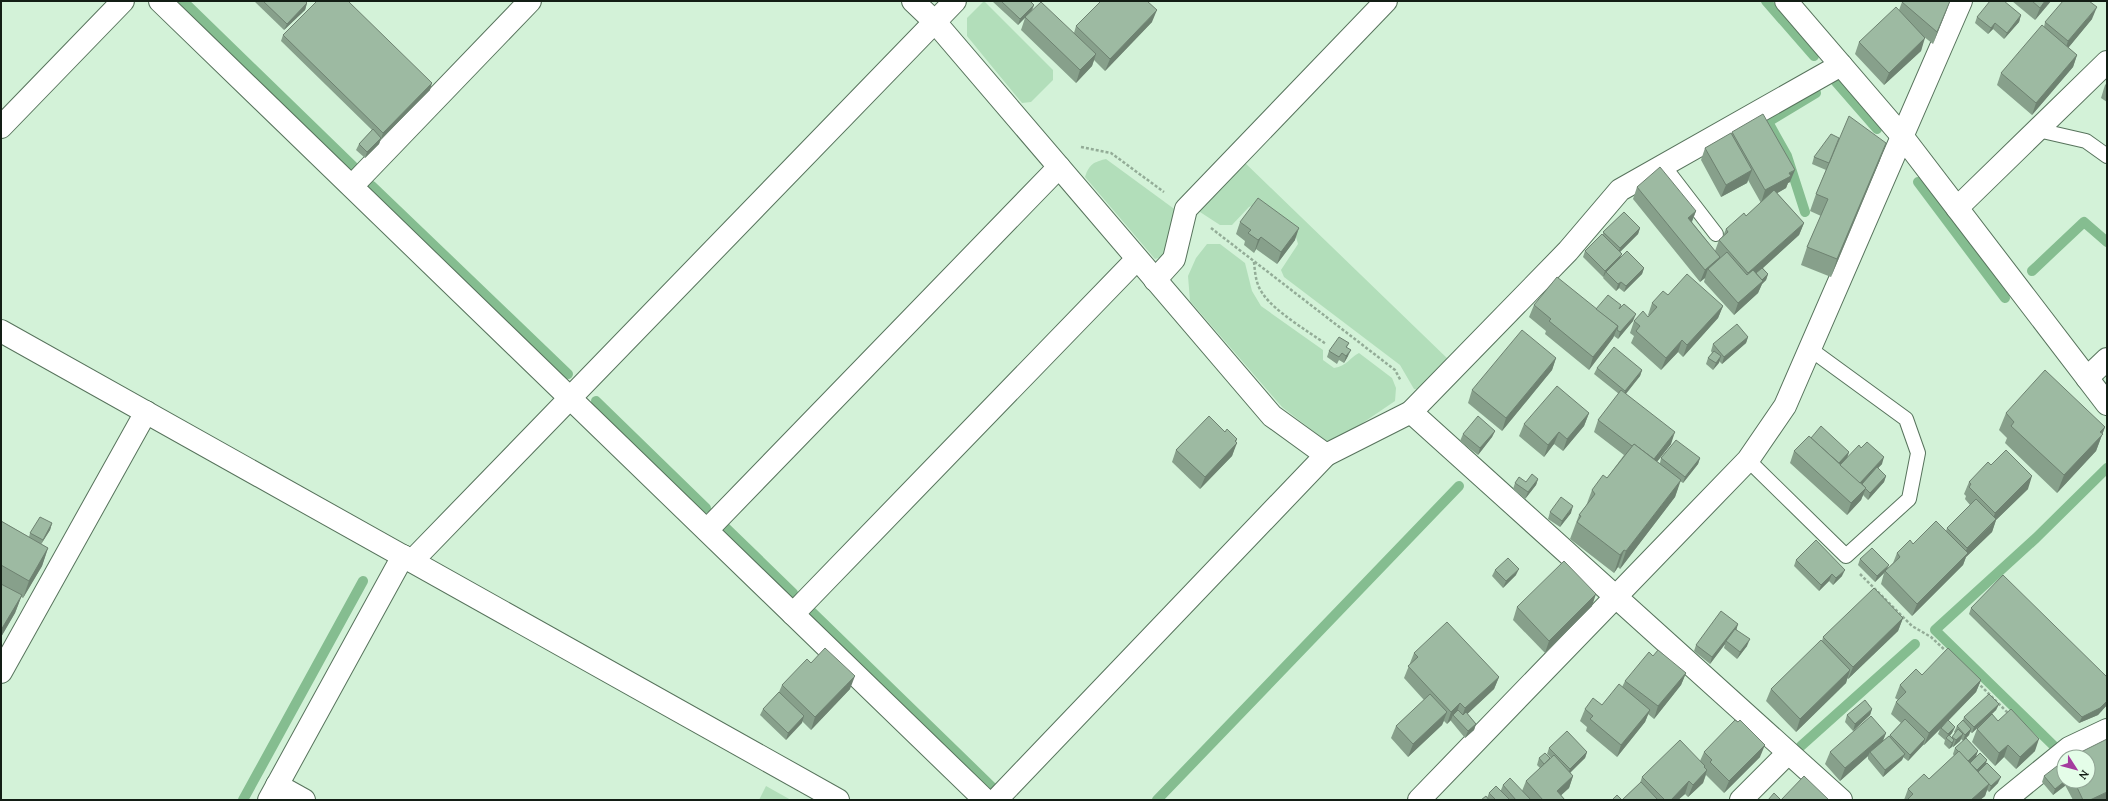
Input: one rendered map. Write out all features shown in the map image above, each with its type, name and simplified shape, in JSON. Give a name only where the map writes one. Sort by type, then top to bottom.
[{"type":"street","points":[[1,127],[123,1]]},
{"type":"street","points":[[160,1],[571,397],[985,800]]},
{"type":"street","points":[[352,186],[530,1]]},
{"type":"street","points":[[913,1],[935,22],[1272,416],[1326,454]]},
{"type":"street","points":[[304,800],[273,793],[407,559],[571,397],[955,1]]},
{"type":"street","points":[[1155,280],[1174,259],[1186,209],[1386,1]]},
{"type":"street","points":[[1786,1],[1902,136],[2107,404]]},
{"type":"street","points":[[1419,800],[1748,460],[1786,406],[1961,1]]},
{"type":"street","points":[[1957,208],[2107,62]]},
{"type":"street","points":[[996,800],[1326,454],[1411,412],[1568,251],[1620,190],[1841,65]]},
{"type":"street","points":[[707,530],[1059,167]]},
{"type":"street","points":[[793,614],[1137,259]]},
{"type":"street","points":[[1,331],[838,800]]},
{"type":"street","points":[[2087,378],[2107,359]]},
{"type":"street","points":[[1,672],[146,412]]},
{"type":"street","points":[[1411,412],[1841,800]]},
{"type":"street","points":[[2005,800],[2069,748],[2107,730]]},
{"type":"street","points":[[1740,800],[1788,753]]},
{"type":"lane","points":[[2038,130],[2086,141],[2107,156]]},
{"type":"lane","points":[[1663,165],[1716,234]]},
{"type":"lane","points":[[1748,460],[1846,556],[1910,499],[1918,452],[1906,419],[1810,349]]},
{"type":"path","points":[[1035,139],[1111,153],[1395,370],[1402,384],[1403,398],[1411,412]]},
{"type":"path","points":[[1254,262],[1255,276],[1263,294],[1274,306],[1326,344]]},
{"type":"path","points":[[1846,556],[1850,565],[1912,626],[1931,637],[1948,653]]},
{"type":"path","points":[[1976,681],[2010,714]]},
{"type":"green space","points":[[984,1],[1053,70],[1053,80],[1031,102],[1022,103],[967,36],[967,18]]},
{"type":"green space","points":[[1106,159],[1177,211],[1167,255],[1155,259],[1085,177],[1092,164]]},
{"type":"green space","points":[[1241,159],[1450,361],[1422,390],[1414,389],[1400,365],[1284,277],[1281,270],[1298,244],[1296,237],[1255,205],[1249,207],[1232,225],[1220,225],[1200,212],[1199,206]]},
{"type":"green space","points":[[1207,244],[1220,244],[1245,263],[1252,291],[1261,306],[1323,350],[1323,360],[1334,368],[1342,366],[1359,353],[1392,378],[1396,388],[1395,401],[1342,437],[1326,441],[1282,407],[1190,301],[1188,276],[1196,258]]},
{"type":"green space","points":[[766,786],[791,800],[759,800]]},
{"type":"building","points":[[263,1],[305,1],[307,3],[287,24]]},
{"type":"building","points":[[317,1],[348,1],[432,83],[383,133],[283,35]]},
{"type":"building","points":[[1001,1],[1030,1],[1034,5],[1020,19]]},
{"type":"building","points":[[1101,1],[1147,1],[1157,10],[1110,59],[1076,26]]},
{"type":"building","points":[[1950,1],[1937,32],[1902,2]]},
{"type":"building","points":[[1990,1],[2004,1],[2021,15],[2007,33],[1995,23],[1991,28],[1977,17]]},
{"type":"building","points":[[2032,1],[2045,1],[2040,8]]},
{"type":"building","points":[[2063,1],[2089,1],[2097,7],[2068,41],[2045,22]]},
{"type":"building","points":[[1041,2],[1096,54],[1080,70],[1025,17]]},
{"type":"building","points":[[1896,7],[1925,38],[1889,73],[1859,42]]},
{"type":"building","points":[[2042,25],[2077,55],[2036,103],[2001,73]]},
{"type":"building","points":[[1763,114],[1795,170],[1789,173],[1791,176],[1765,190],[1732,132]]},
{"type":"building","points":[[1849,116],[1886,143],[1837,259],[1807,247],[1828,199],[1816,194]]},
{"type":"building","points":[[373,129],[381,138],[367,152],[359,144]]},
{"type":"building","points":[[1731,133],[1752,170],[1726,185],[1705,148]]},
{"type":"building","points":[[1831,134],[1839,138],[1829,163],[1814,157]]},
{"type":"building","points":[[1660,167],[1696,211],[1688,218],[1720,257],[1705,270],[1637,187]]},
{"type":"building","points":[[1774,190],[1804,223],[1748,273],[1719,240],[1728,232],[1726,229],[1744,213],[1746,216]]},
{"type":"building","points":[[1258,198],[1299,228],[1281,252],[1261,237],[1258,240],[1248,233],[1251,230],[1240,222]]},
{"type":"building","points":[[1624,212],[1640,228],[1620,248],[1603,232]]},
{"type":"building","points":[[1602,234],[1622,254],[1605,271],[1585,251]]},
{"type":"building","points":[[1627,251],[1644,268],[1626,286],[1621,282],[1618,284],[1606,272]]},
{"type":"building","points":[[1727,252],[1747,275],[1753,270],[1763,281],[1738,303],[1708,269]]},
{"type":"building","points":[[1762,268],[1768,274],[1762,280],[1756,273]]},
{"type":"building","points":[[1687,274],[1723,306],[1687,345],[1682,340],[1666,358],[1636,331],[1640,326],[1634,321],[1643,311],[1648,317],[1657,307],[1652,303],[1663,291],[1668,295]]},
{"type":"building","points":[[1557,277],[1618,326],[1593,357],[1549,321],[1551,319],[1534,305]]},
{"type":"building","points":[[1608,295],[1621,305],[1619,309],[1624,304],[1636,314],[1620,332],[1617,330],[1618,326],[1596,309]]},
{"type":"building","points":[[1737,324],[1748,337],[1724,357],[1713,344]]},
{"type":"building","points":[[1522,330],[1556,358],[1506,418],[1472,390]]},
{"type":"building","points":[[1339,337],[1349,343],[1346,347],[1351,350],[1346,356],[1342,353],[1339,357],[1329,351]]},
{"type":"building","points":[[1614,347],[1642,370],[1625,391],[1597,368]]},
{"type":"building","points":[[1714,351],[1721,356],[1716,363],[1708,358]]},
{"type":"building","points":[[2045,370],[2105,427],[2100,432],[2103,434],[2064,475],[2011,426],[2014,422],[2006,413]]},
{"type":"building","points":[[1557,386],[1589,413],[1567,439],[1559,432],[1548,445],[1524,424]]},
{"type":"building","points":[[1621,390],[1675,432],[1654,459],[1634,444],[1632,446],[1598,420]]},
{"type":"building","points":[[1209,416],[1225,432],[1227,429],[1237,439],[1235,441],[1237,443],[1205,477],[1176,450]]},
{"type":"building","points":[[1478,416],[1495,431],[1480,448],[1463,434]]},
{"type":"building","points":[[1821,426],[1849,452],[1839,463],[1811,438]]},
{"type":"building","points":[[1809,436],[1866,488],[1851,503],[1794,451]]},
{"type":"building","points":[[1676,440],[1700,458],[1685,477],[1661,458]]},
{"type":"building","points":[[1867,442],[1884,457],[1860,483],[1840,465],[1859,445],[1861,448]]},
{"type":"building","points":[[1634,444],[1681,480],[1626,551],[1624,550],[1620,555],[1577,522],[1581,516],[1579,515],[1595,494],[1592,490],[1603,475],[1607,478]]},
{"type":"building","points":[[2006,450],[2032,476],[1995,513],[1969,487],[1971,484],[1969,482],[1988,462],[1991,465]]},
{"type":"building","points":[[1877,467],[1886,476],[1870,493],[1862,484]]},
{"type":"building","points":[[1532,474],[1538,479],[1528,492],[1515,483],[1519,477],[1526,482]]},
{"type":"building","points":[[1561,497],[1573,506],[1562,521],[1550,512]]},
{"type":"building","points":[[1976,499],[1996,519],[1967,548],[1947,528]]},
{"type":"building","points":[[40,517],[52,523],[43,540],[30,533]]},
{"type":"building","points":[[1,521],[48,548],[29,581],[1,565]]},
{"type":"building","points":[[1936,521],[1968,553],[1917,604],[1885,571],[1900,557],[1897,553],[1910,540],[1913,544]]},
{"type":"building","points":[[1816,540],[1845,570],[1836,578],[1832,574],[1821,585],[1796,560]]},
{"type":"building","points":[[1872,548],[1889,565],[1877,576],[1860,559]]},
{"type":"building","points":[[1508,558],[1519,569],[1506,581],[1495,570]]},
{"type":"building","points":[[1564,561],[1596,594],[1549,641],[1517,607]]},
{"type":"building","points":[[2003,575],[2107,677],[2107,701],[2100,708],[2082,717],[1971,608]]},
{"type":"building","points":[[1,584],[22,595],[1,630]]},
{"type":"building","points":[[1874,588],[1903,618],[1853,667],[1823,637]]},
{"type":"building","points":[[1721,611],[1738,624],[1712,657],[1696,645]]},
{"type":"building","points":[[1447,622],[1499,677],[1465,708],[1460,703],[1451,712],[1408,666],[1418,657],[1414,653]]},
{"type":"building","points":[[1735,629],[1750,639],[1740,652],[1726,641]]},
{"type":"building","points":[[1821,640],[1850,670],[1800,719],[1771,689]]},
{"type":"building","points":[[825,648],[855,676],[815,717],[782,685],[807,659],[811,663]]},
{"type":"building","points":[[1948,648],[1981,680],[1929,733],[1896,702],[1906,692],[1900,685],[1916,669],[1922,675]]},
{"type":"building","points":[[1658,650],[1686,673],[1658,706],[1625,681],[1649,652],[1653,656]]},
{"type":"building","points":[[1619,684],[1650,710],[1621,745],[1590,719],[1593,716],[1585,709],[1593,698],[1602,705]]},
{"type":"building","points":[[779,692],[804,716],[788,733],[763,709]]},
{"type":"building","points":[[1430,694],[1447,712],[1413,744],[1396,726]]},
{"type":"building","points":[[1989,694],[1999,704],[1974,727],[1964,717]]},
{"type":"building","points":[[1865,700],[1872,709],[1855,724],[1847,715]]},
{"type":"building","points":[[2011,709],[2039,739],[2020,757],[2008,745],[1999,753],[1977,729],[1992,714],[1998,721]]},
{"type":"building","points":[[1458,710],[1463,715],[1466,712],[1476,724],[1468,731],[1453,715]]},
{"type":"building","points":[[1871,716],[1886,733],[1845,768],[1830,752]]},
{"type":"building","points":[[1905,719],[1925,739],[1910,755],[1890,735]]},
{"type":"building","points":[[1735,720],[1738,722],[1740,720],[1765,745],[1729,781],[1710,762],[1712,760],[1704,752]]},
{"type":"building","points":[[1948,720],[1955,727],[1948,734],[1941,728]]},
{"type":"building","points":[[1963,720],[1971,729],[1965,735],[1957,726]]},
{"type":"building","points":[[1958,729],[1963,734],[1956,740],[1952,737]]},
{"type":"building","points":[[1567,731],[1587,752],[1570,769],[1549,748]]},
{"type":"building","points":[[1949,735],[1954,740],[1952,743],[1946,738]]},
{"type":"building","points":[[1889,736],[1905,754],[1885,770],[1870,752]]},
{"type":"building","points":[[1966,738],[1978,751],[1968,761],[1955,748]]},
{"type":"building","points":[[2107,739],[2107,792],[2090,800],[2083,800],[2078,789],[2096,789],[2096,749],[2087,749]]},
{"type":"building","points":[[1680,740],[1707,770],[1693,785],[1689,781],[1671,800],[1665,800],[1642,777]]},
{"type":"building","points":[[1959,751],[1989,784],[1971,800],[1907,800],[1913,794],[1908,789],[1924,774],[1929,779]]},
{"type":"building","points":[[1545,753],[1550,758],[1544,764],[1539,758]]},
{"type":"building","points":[[1980,753],[1987,760],[1977,770],[1970,763]]},
{"type":"building","points":[[1554,755],[1573,776],[1557,791],[1565,800],[1543,800],[1526,781]]},
{"type":"building","points":[[1987,763],[2001,777],[1991,786],[1978,772]]},
{"type":"building","points":[[2056,767],[2056,788],[2055,789],[2044,776]]},
{"type":"building","points":[[1804,776],[1829,800],[1781,800]]},
{"type":"building","points":[[1510,778],[1531,800],[1516,800],[1503,785]]},
{"type":"building","points":[[1641,782],[1658,800],[1622,800]]},
{"type":"building","points":[[1496,786],[1510,800],[1496,800],[1489,793]]},
{"type":"building","points":[[1774,793],[1781,800],[1768,800]]},
{"type":"building","points":[[1617,795],[1622,800],[1612,800]]},
{"type":"building","points":[[1486,796],[1489,800],[1481,800]]},
{"type":"waterway","points":[[183,1],[353,166]]},
{"type":"waterway","points":[[1766,1],[1814,56]]},
{"type":"waterway","points":[[1836,82],[1877,129]]},
{"type":"waterway","points":[[1805,212],[1787,156],[1768,122],[1816,93]]},
{"type":"waterway","points":[[1918,182],[2005,298]]},
{"type":"waterway","points":[[372,186],[568,374]]},
{"type":"waterway","points":[[2032,271],[2084,222],[2107,242]]},
{"type":"waterway","points":[[596,401],[706,508]]},
{"type":"waterway","points":[[2054,746],[1935,630],[2036,538],[2107,468]]},
{"type":"waterway","points":[[1157,800],[1459,486]]},
{"type":"waterway","points":[[724,526],[793,593]]},
{"type":"waterway","points":[[243,800],[363,581]]},
{"type":"waterway","points":[[811,611],[992,787]]},
{"type":"waterway","points":[[1801,746],[1915,644]]}]
